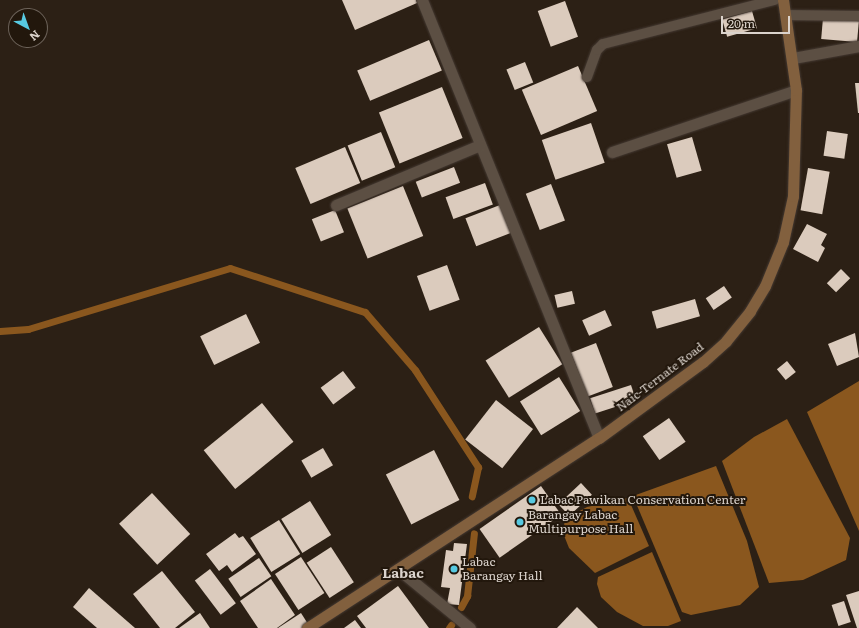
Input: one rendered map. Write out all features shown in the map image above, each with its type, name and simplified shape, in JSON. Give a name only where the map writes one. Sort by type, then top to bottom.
[{"type":"main road","name":"Naic-Ternate Road","points":[[307,628],[600,438],[703,362],[726,341],[765,286],[783,242],[794,196],[796,90],[793,58],[783,0]]},
{"type":"street","points":[[422,0],[600,438]]},
{"type":"street","points":[[793,58],[859,46]]},
{"type":"street","points":[[612,152],[796,90]]},
{"type":"street","points":[[336,205],[480,145]]},
{"type":"street","points":[[398,569],[468,628]]},
{"type":"lane","points":[[586,77],[597,50],[604,44],[774,0]]},
{"type":"lane","points":[[786,15],[859,16]]},
{"type":"shaded area","points":[[859,381],[859,531],[807,412]]},
{"type":"shaded area","points":[[787,419],[850,538],[846,560],[803,580],[769,583],[722,461],[754,437]]},
{"type":"shaded area","points":[[716,466],[747,541],[759,587],[740,605],[691,615],[682,612],[633,496]]},
{"type":"shaded area","points":[[628,498],[649,546],[595,573],[569,548],[563,533],[565,519],[587,507]]},
{"type":"shaded area","points":[[652,552],[681,621],[668,626],[643,626],[617,612],[601,597],[597,584],[598,577]]},
{"type":"building","points":[[342,0],[416,0],[417,3],[355,30]]},
{"type":"building","points":[[565,1],[578,37],[551,47],[538,11]]},
{"type":"building","points":[[752,11],[757,28],[727,37],[722,20]]},
{"type":"building","points":[[823,18],[859,21],[857,42],[821,39]]},
{"type":"building","points":[[429,40],[442,70],[370,101],[357,70]]},
{"type":"building","points":[[525,62],[533,82],[515,90],[506,69]]},
{"type":"building","points":[[578,66],[597,111],[541,135],[522,90]]},
{"type":"building","points":[[855,83],[859,83],[859,113],[858,113]]},
{"type":"building","points":[[442,87],[463,138],[400,163],[379,112]]},
{"type":"building","points":[[591,123],[605,163],[556,180],[542,140]]},
{"type":"building","points":[[827,131],[848,134],[844,159],[824,156]]},
{"type":"building","points":[[381,132],[395,167],[362,181],[348,145]]},
{"type":"building","points":[[692,137],[702,171],[677,178],[667,144]]},
{"type":"building","points":[[345,147],[360,183],[311,204],[295,168]]},
{"type":"building","points":[[454,167],[460,183],[422,198],[416,182]]},
{"type":"building","points":[[808,168],[830,172],[822,214],[801,210]]},
{"type":"building","points":[[485,183],[493,205],[453,219],[446,197]]},
{"type":"building","points":[[551,184],[565,220],[540,230],[526,194]]},
{"type":"building","points":[[403,186],[423,236],[368,259],[347,208]]},
{"type":"building","points":[[500,205],[511,233],[476,246],[465,218]]},
{"type":"building","points":[[335,210],[344,232],[321,242],[312,219]]},
{"type":"building","points":[[807,224],[827,234],[821,245],[825,248],[818,262],[793,249]]},
{"type":"building","points":[[447,265],[460,300],[430,311],[417,276]]},
{"type":"building","points":[[841,269],[850,278],[836,292],[827,283]]},
{"type":"building","points":[[724,286],[732,298],[714,310],[706,298]]},
{"type":"building","points":[[572,291],[575,304],[557,308],[554,295]]},
{"type":"building","points":[[695,299],[700,316],[657,329],[652,311]]},
{"type":"building","points":[[605,310],[612,326],[589,336],[582,320]]},
{"type":"building","points":[[246,314],[260,343],[214,365],[200,336]]},
{"type":"building","points":[[539,327],[562,364],[509,398],[486,360]]},
{"type":"building","points":[[855,333],[859,357],[837,366],[828,344]]},
{"type":"building","points":[[596,343],[613,387],[588,397],[571,353]]},
{"type":"building","points":[[787,361],[796,372],[786,380],[777,369]]},
{"type":"building","points":[[343,371],[356,388],[333,405],[321,388]]},
{"type":"building","points":[[559,377],[580,411],[541,435],[520,401]]},
{"type":"building","points":[[631,385],[636,400],[595,414],[590,398]]},
{"type":"building","points":[[496,400],[533,429],[502,468],[465,439]]},
{"type":"building","points":[[262,403],[293,442],[235,489],[204,450]]},
{"type":"building","points":[[669,418],[686,442],[659,460],[643,436]]},
{"type":"building","points":[[323,448],[333,465],[311,478],[301,460]]},
{"type":"building","points":[[434,450],[459,500],[411,524],[386,475]]},
{"type":"building","points":[[581,483],[592,495],[569,516],[558,504]]},
{"type":"building","name":"Barangay Labac Multipurpose Hall","points":[[541,486],[561,515],[500,558],[480,529]]},
{"type":"building","points":[[152,493],[190,534],[157,565],[119,524]]},
{"type":"building","points":[[310,501],[331,535],[302,553],[281,519]]},
{"type":"building","points":[[279,520],[300,554],[271,572],[250,538]]},
{"type":"building","points":[[235,533],[239,538],[243,536],[256,554],[232,572],[227,565],[219,571],[206,554]]},
{"type":"building","name":"Labac Barangay Hall","points":[[454,543],[467,544],[459,605],[447,604],[450,588],[441,587],[446,550],[453,551]]},
{"type":"building","points":[[331,547],[354,582],[330,598],[307,563]]},
{"type":"building","points":[[301,557],[324,593],[298,610],[275,574]]},
{"type":"building","points":[[259,558],[271,576],[241,597],[228,579]]},
{"type":"building","points":[[210,569],[236,603],[221,615],[195,580]]},
{"type":"building","points":[[162,571],[195,612],[175,628],[160,628],[133,594]]},
{"type":"building","points":[[271,579],[295,615],[277,628],[258,628],[240,601]]},
{"type":"building","points":[[398,586],[429,628],[366,628],[357,616]]},
{"type":"building","points":[[89,588],[135,628],[97,628],[73,607]]},
{"type":"building","points":[[859,591],[859,628],[857,628],[846,595]]},
{"type":"building","points":[[844,601],[851,622],[838,626],[832,605]]},
{"type":"building","points":[[577,607],[598,628],[557,628]]},
{"type":"building","points":[[200,613],[210,628],[179,628]]},
{"type":"building","points":[[301,613],[308,624],[302,628],[278,628]]},
{"type":"building","points":[[355,620],[361,628],[344,628]]},
{"type":"waterway","points":[[0,331],[28,329],[230,268],[365,312],[415,370],[478,467],[472,496]]},
{"type":"waterway","points":[[461,607],[467,596],[474,533]]},
{"type":"place","name":"Labac Pawikan Conservation Center","points":[[532,500]]},
{"type":"place","name":"Barangay Labac Multipurpose Hall","points":[[520,522]]},
{"type":"place","name":"Labac Barangay Hall","points":[[454,569]]},
{"type":"district","name":"Labac","points":[[403,572]]}]
